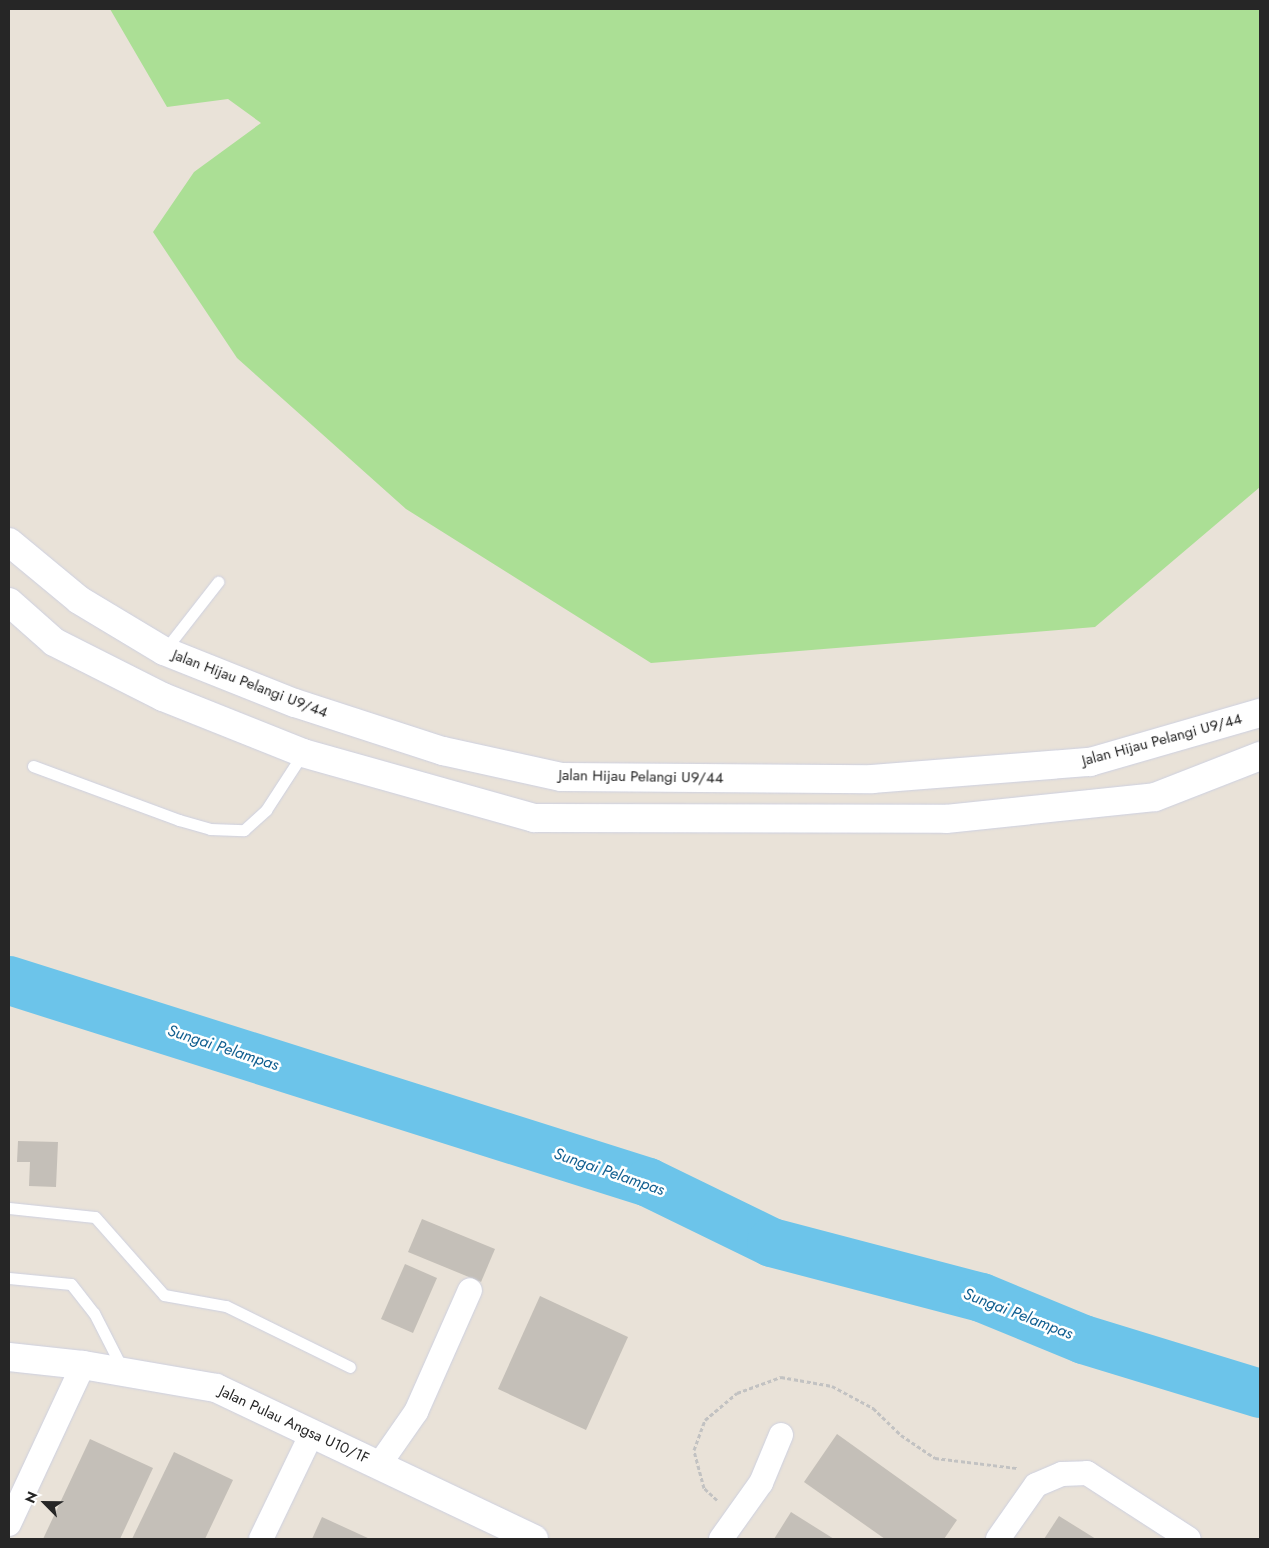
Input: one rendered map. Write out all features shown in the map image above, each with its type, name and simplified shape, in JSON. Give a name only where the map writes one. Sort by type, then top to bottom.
[{"type":"street","name":"Jalan Hijau Pelangi U9/44","points":[[9,542],[79,600],[164,651],[295,703],[444,751],[561,777],[872,779],[1090,762],[1260,713]]},
{"type":"street","points":[[9,602],[54,642],[164,697],[303,753],[534,818],[946,819],[1155,797],[1260,756]]},
{"type":"street","points":[[379,1465],[416,1412],[470,1290]]},
{"type":"street","name":"Jalan Pulau Angsa U10/1F","points":[[9,1357],[83,1365],[216,1388],[312,1432],[525,1537]]},
{"type":"street","points":[[9,1524],[83,1365]]},
{"type":"street","points":[[261,1539],[312,1432]]},
{"type":"street","points":[[721,1539],[761,1483],[781,1435]]},
{"type":"street","points":[[998,1539],[1036,1485],[1062,1474],[1087,1473],[1189,1539]]},
{"type":"lane","points":[[164,651],[218,582]]},
{"type":"lane","points":[[33,766],[179,820],[210,829],[244,830],[266,810],[303,753]]},
{"type":"lane","points":[[9,1208],[95,1217],[164,1295],[226,1306],[350,1367]]},
{"type":"lane","points":[[9,1278],[71,1284],[94,1313],[124,1372]]},
{"type":"path","points":[[735,1519],[704,1488],[694,1450],[705,1420],[730,1399],[780,1376],[832,1386],[873,1408],[900,1435],[935,1458],[1062,1474]]},
{"type":"green space","points":[[110,9],[1260,9],[1260,487],[1095,627],[651,663],[406,509],[237,358],[153,232],[194,172],[261,123],[228,99],[167,107]]},
{"type":"building","points":[[18,1141],[58,1142],[56,1187],[29,1186],[30,1162],[17,1162]]},
{"type":"building","points":[[422,1219],[495,1249],[481,1282],[408,1252]]},
{"type":"building","points":[[405,1264],[437,1278],[413,1333],[381,1319]]},
{"type":"building","points":[[540,1296],[628,1337],[586,1430],[498,1389]]},
{"type":"building","points":[[837,1434],[957,1520],[944,1539],[885,1539],[804,1482]]},
{"type":"building","points":[[90,1439],[153,1468],[120,1539],[43,1539]]},
{"type":"building","points":[[174,1452],[233,1480],[205,1539],[132,1539]]},
{"type":"building","points":[[791,1512],[834,1539],[774,1539]]},
{"type":"building","points":[[1059,1516],[1096,1539],[1044,1539]]},
{"type":"building","points":[[322,1517],[370,1539],[312,1539]]},
{"type":"waterway","name":"Sungai Pelampas","points":[[9,980],[648,1182],[771,1242],[981,1297],[1083,1339],[1260,1393]]}]
